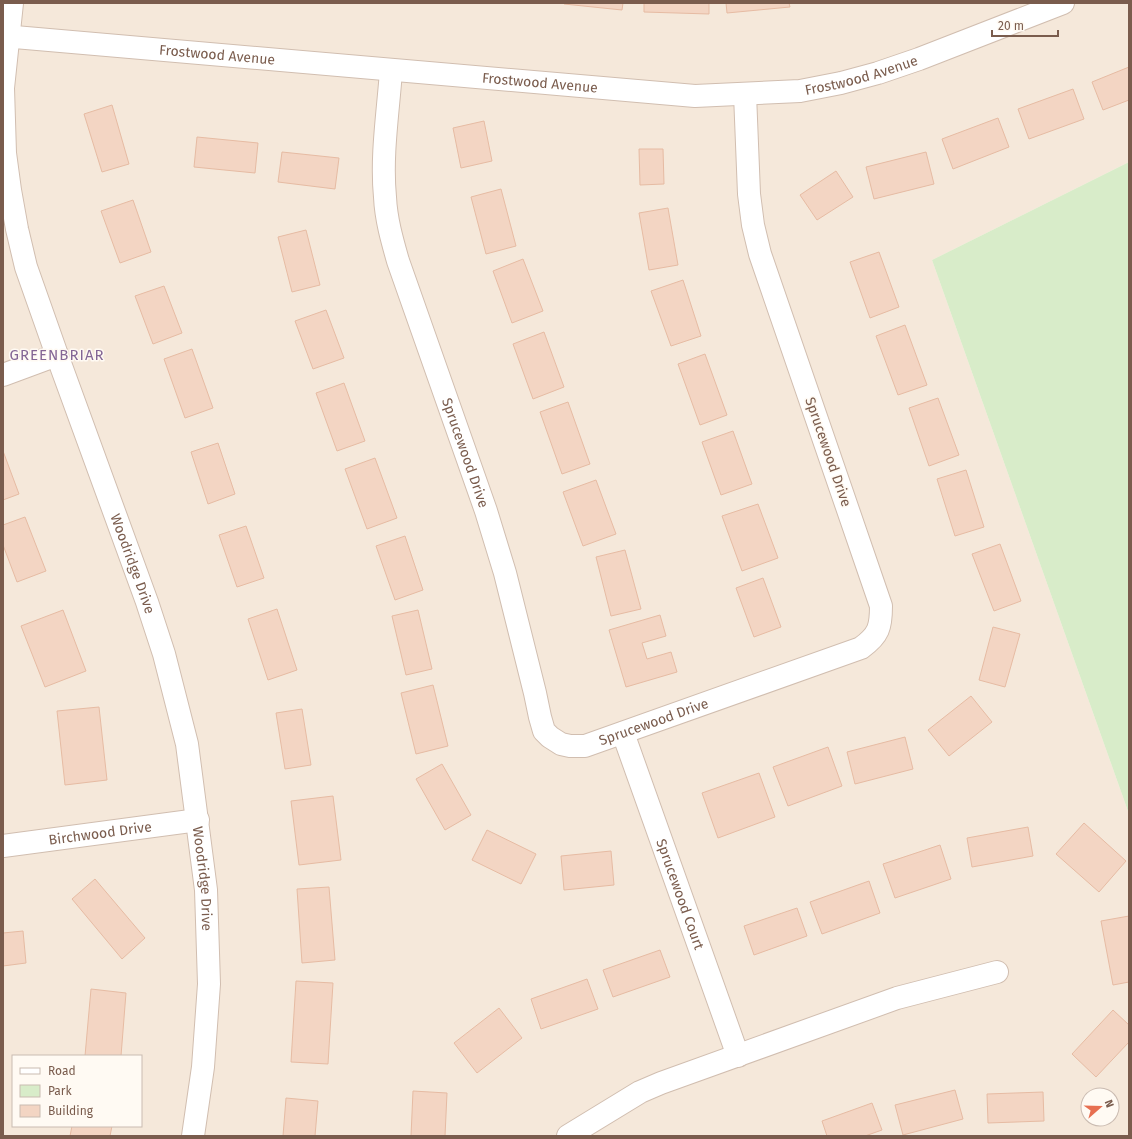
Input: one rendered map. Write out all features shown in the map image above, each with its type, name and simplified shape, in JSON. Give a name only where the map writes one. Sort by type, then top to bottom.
[{"type":"street","name":"Woodridge Drive","points":[[12,3],[6,36],[3,88],[5,153],[16,229],[26,266],[57,356],[147,602],[164,654],[187,744],[206,890],[209,984],[204,1067],[193,1136]]},
{"type":"street","name":"Frostwood Avenue","points":[[6,36],[392,71],[695,96],[800,91],[841,83],[878,73],[926,56],[1063,3]]},
{"type":"street","name":"Sprucewood Drive","points":[[392,71],[384,170],[385,198],[390,230],[398,261],[486,511],[506,573],[544,730],[550,737],[561,744],[570,746],[585,746],[861,648],[876,634],[881,618],[881,606],[760,254],[753,224],[749,194],[745,94]]},
{"type":"street","points":[[3,375],[57,356]]},
{"type":"street","name":"Sprucewood Court","points":[[623,733],[738,1056]]},
{"type":"street","name":"Birchwood Drive","points":[[3,846],[198,820]]},
{"type":"street","points":[[568,1136],[640,1092],[897,998],[997,972]]},
{"type":"shaded area","points":[[3,3],[1129,3],[1129,162],[932,260],[1129,814],[1129,1136],[3,1136]]},
{"type":"green space","points":[[1129,162],[1129,814],[932,260]]},
{"type":"building","points":[[564,3],[623,3],[622,10]]},
{"type":"building","points":[[644,3],[709,3],[709,14],[644,12]]},
{"type":"building","points":[[726,3],[789,3],[790,7],[727,13]]},
{"type":"building","points":[[1129,67],[1129,100],[1103,110],[1092,82]]},
{"type":"building","points":[[1073,89],[1084,119],[1029,139],[1018,109]]},
{"type":"building","points":[[112,105],[129,164],[102,172],[84,114]]},
{"type":"building","points":[[998,118],[1009,147],[953,169],[942,139]]},
{"type":"building","points":[[484,121],[492,161],[461,168],[453,128]]},
{"type":"building","points":[[197,137],[258,143],[255,173],[194,167]]},
{"type":"building","points":[[639,149],[663,149],[664,184],[640,185]]},
{"type":"building","points":[[282,152],[339,158],[335,189],[278,182]]},
{"type":"building","points":[[926,152],[934,184],[874,199],[866,167]]},
{"type":"building","points":[[836,171],[853,197],[817,220],[800,195]]},
{"type":"building","points":[[501,189],[516,246],[486,254],[471,197]]},
{"type":"building","points":[[133,200],[151,252],[120,263],[101,211]]},
{"type":"building","points":[[668,208],[678,265],[649,270],[639,213]]},
{"type":"building","points":[[306,230],[320,285],[292,292],[278,237]]},
{"type":"building","points":[[879,252],[899,307],[870,318],[850,262]]},
{"type":"building","points":[[523,259],[543,311],[512,323],[493,271]]},
{"type":"building","points":[[683,280],[701,336],[671,346],[651,291]]},
{"type":"building","points":[[164,286],[182,333],[153,344],[135,296]]},
{"type":"building","points":[[326,310],[344,358],[313,369],[295,321]]},
{"type":"building","points":[[905,325],[927,385],[898,395],[876,336]]},
{"type":"building","points":[[544,332],[564,387],[533,399],[513,344]]},
{"type":"building","points":[[192,349],[213,408],[185,418],[164,359]]},
{"type":"building","points":[[705,354],[727,415],[700,425],[678,364]]},
{"type":"building","points":[[344,383],[365,441],[337,451],[316,393]]},
{"type":"building","points":[[938,398],[959,455],[929,466],[909,408]]},
{"type":"building","points":[[568,402],[590,464],[562,474],[540,412]]},
{"type":"building","points":[[733,431],[752,484],[721,495],[702,442]]},
{"type":"building","points":[[218,443],[235,494],[208,504],[191,452]]},
{"type":"building","points":[[3,451],[19,494],[3,500]]},
{"type":"building","points":[[375,458],[397,518],[367,529],[345,469]]},
{"type":"building","points":[[966,470],[984,527],[955,536],[937,479]]},
{"type":"building","points":[[596,480],[616,534],[583,546],[563,492]]},
{"type":"building","points":[[758,504],[778,558],[742,571],[722,516]]},
{"type":"building","points":[[25,517],[46,571],[17,582],[3,545],[3,525]]},
{"type":"building","points":[[246,526],[264,578],[237,587],[219,535]]},
{"type":"building","points":[[405,536],[423,590],[395,600],[376,546]]},
{"type":"building","points":[[1000,544],[1021,601],[994,611],[972,554]]},
{"type":"building","points":[[625,550],[641,609],[611,616],[596,557]]},
{"type":"building","points":[[763,578],[781,627],[754,637],[736,588]]},
{"type":"building","points":[[277,609],[297,670],[268,680],[248,619]]},
{"type":"building","points":[[63,610],[86,671],[45,687],[21,626]]},
{"type":"building","points":[[418,610],[432,669],[406,675],[392,616]]},
{"type":"building","points":[[660,615],[666,636],[642,643],[647,659],[671,652],[677,672],[626,687],[609,630]]},
{"type":"building","points":[[993,627],[1020,634],[1005,687],[979,680]]},
{"type":"building","points":[[433,685],[448,746],[416,754],[401,693]]},
{"type":"building","points":[[971,696],[992,722],[949,756],[928,730]]},
{"type":"building","points":[[99,707],[107,780],[65,785],[57,711]]},
{"type":"building","points":[[302,709],[311,765],[285,769],[276,713]]},
{"type":"building","points":[[905,737],[913,769],[855,784],[847,752]]},
{"type":"building","points":[[828,747],[842,786],[788,806],[773,767]]},
{"type":"building","points":[[442,764],[471,815],[445,830],[416,779]]},
{"type":"building","points":[[759,773],[775,817],[718,838],[702,793]]},
{"type":"building","points":[[333,796],[341,860],[299,865],[291,801]]},
{"type":"building","points":[[1084,823],[1126,861],[1099,892],[1056,854]]},
{"type":"building","points":[[1028,827],[1033,856],[972,867],[967,838]]},
{"type":"building","points":[[487,830],[536,854],[521,884],[472,860]]},
{"type":"building","points":[[940,845],[951,879],[895,898],[883,864]]},
{"type":"building","points":[[611,851],[614,885],[564,890],[561,856]]},
{"type":"building","points":[[95,879],[145,938],[122,959],[72,899]]},
{"type":"building","points":[[869,881],[880,913],[822,934],[810,902]]},
{"type":"building","points":[[329,887],[335,960],[302,963],[297,889]]},
{"type":"building","points":[[797,908],[807,936],[754,955],[744,926]]},
{"type":"building","points":[[1129,916],[1129,982],[1113,985],[1101,921]]},
{"type":"building","points":[[23,931],[26,963],[3,966],[3,933]]},
{"type":"building","points":[[660,950],[670,977],[613,997],[603,970]]},
{"type":"building","points":[[587,979],[598,1009],[541,1029],[531,999]]},
{"type":"building","points":[[296,981],[333,983],[328,1064],[291,1062]]},
{"type":"building","points":[[91,989],[126,993],[121,1055],[85,1055]]},
{"type":"building","points":[[499,1008],[522,1038],[477,1073],[454,1043]]},
{"type":"building","points":[[1113,1010],[1129,1025],[1129,1042],[1096,1077],[1072,1054]]},
{"type":"building","points":[[955,1090],[963,1119],[903,1135],[895,1105]]},
{"type":"building","points":[[413,1091],[447,1093],[445,1136],[411,1136]]},
{"type":"building","points":[[1043,1092],[1044,1121],[988,1123],[987,1094]]},
{"type":"building","points":[[286,1098],[318,1101],[315,1136],[283,1136]]},
{"type":"building","points":[[872,1103],[882,1130],[865,1136],[827,1136],[822,1121]]},
{"type":"building","points":[[72,1127],[112,1127],[110,1136],[70,1136]]},
{"type":"district","name":"GREENBRIAR","points":[[57,355]]}]
